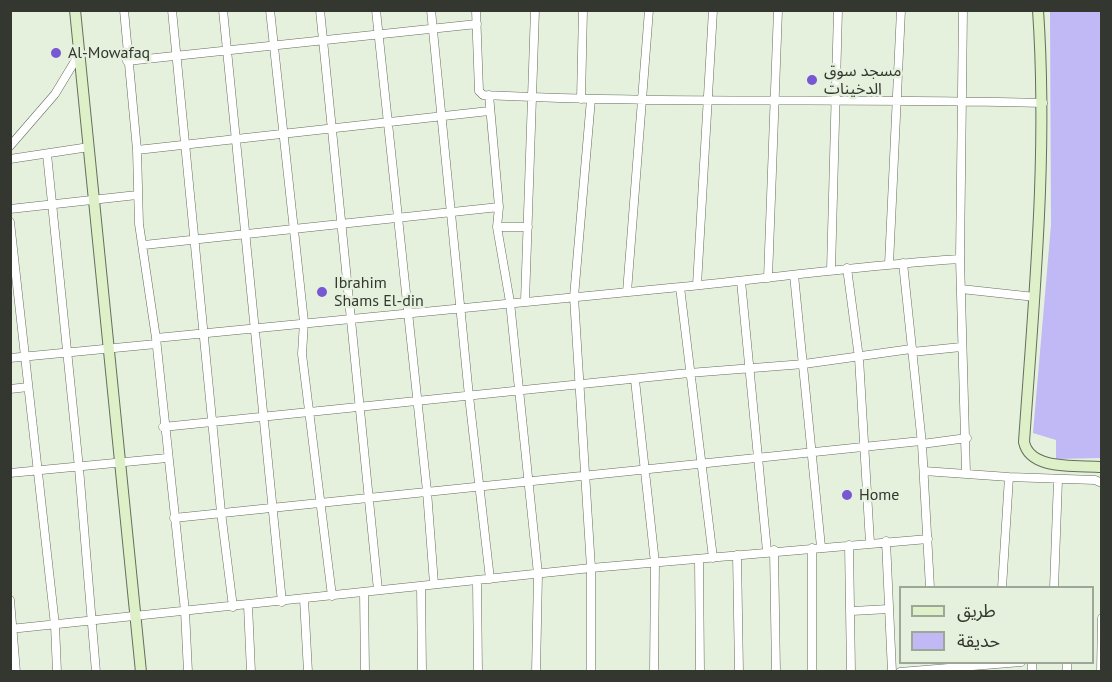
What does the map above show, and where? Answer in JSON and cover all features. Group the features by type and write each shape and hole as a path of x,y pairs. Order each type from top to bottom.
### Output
{"street":[{"path":"75,10 141,672"},
{"path":"124,10 136,150 139,227 144,244 156,341 163,427 185,611 188,672"},
{"path":"171,10 221,512 233,607"},
{"path":"223,10 225,51 282,602"},
{"path":"270,10 304,322 302,350 332,596"},
{"path":"320,10 362,407 378,591"},
{"path":"376,10 427,491 434,584"},
{"path":"431,10 453,213 459,307 490,579"},
{"path":"476,10 479,91 483,95 706,101 896,99 1043,103"},
{"path":"525,301 535,10"},
{"path":"581,99 583,10"},
{"path":"627,292 649,10"},
{"path":"697,285 713,10"},
{"path":"768,278 778,10"},
{"path":"831,270 838,10"},
{"path":"889,264 901,10"},
{"path":"963,10 960,101 960,259 961,347 967,438 966,473"},
{"path":"1038,10 1043,103 1035,297 1025,447 1030,456 1039,462 1101,467"},
{"path":"128,61 477,24"},
{"path":"10,147 55,94 78,56"},
{"path":"489,95 499,207 497,227 510,302 538,574 536,672"},
{"path":"591,99 574,297 591,568 591,672"},
{"path":"136,150 443,118 489,111"},
{"path":"10,159 89,147"},
{"path":"47,154 65,354 79,468 96,672"},
{"path":"10,209 137,195"},
{"path":"144,244 499,207"},
{"path":"10,222 55,625 57,672"},
{"path":"497,227 528,227"},
{"path":"10,358 110,349 254,327 741,281 847,268 960,259"},
{"path":"903,263 924,471 930,586"},
{"path":"847,268 860,358 870,543"},
{"path":"794,275 821,547"},
{"path":"741,281 748,369 771,551 776,672"},
{"path":"680,287 713,558"},
{"path":"961,289 1035,297"},
{"path":"163,427 961,347"},
{"path":"635,380 655,563 654,672"},
{"path":"10,389 28,387"},
{"path":"174,518 866,445 967,438"},
{"path":"10,473 167,458"},
{"path":"924,471 1058,480 1095,480 1101,483"},
{"path":"1002,586 1009,477"},
{"path":"1054,586 1058,480"},
{"path":"12,629 591,568 928,539"},
{"path":"886,542 892,672"},
{"path":"849,545 852,611 851,672"},
{"path":"812,548 812,672"},
{"path":"737,555 739,672"},
{"path":"699,560 700,672"},
{"path":"477,581 478,672"},
{"path":"421,586 423,672"},
{"path":"364,592 365,672"},
{"path":"304,599 308,672"},
{"path":"10,600 15,672"},
{"path":"248,605 251,672"},
{"path":"852,611 890,609"},
{"path":"1101,618 1101,672"},
{"path":"900,672 932,667 981,669"}],"green space":[{"path":"1050,11 1101,11 1101,458 1056,459 1056,440 1033,433 1051,225"}],"place":[{"name":"Al-Mowafaq","path":"56,53"},
{"name":"مسجد سوق الدخينات","path":"812,80"},
{"name":"Ibrahim Shams El-din","path":"322,292"},
{"name":"Home","path":"847,495"}]}
